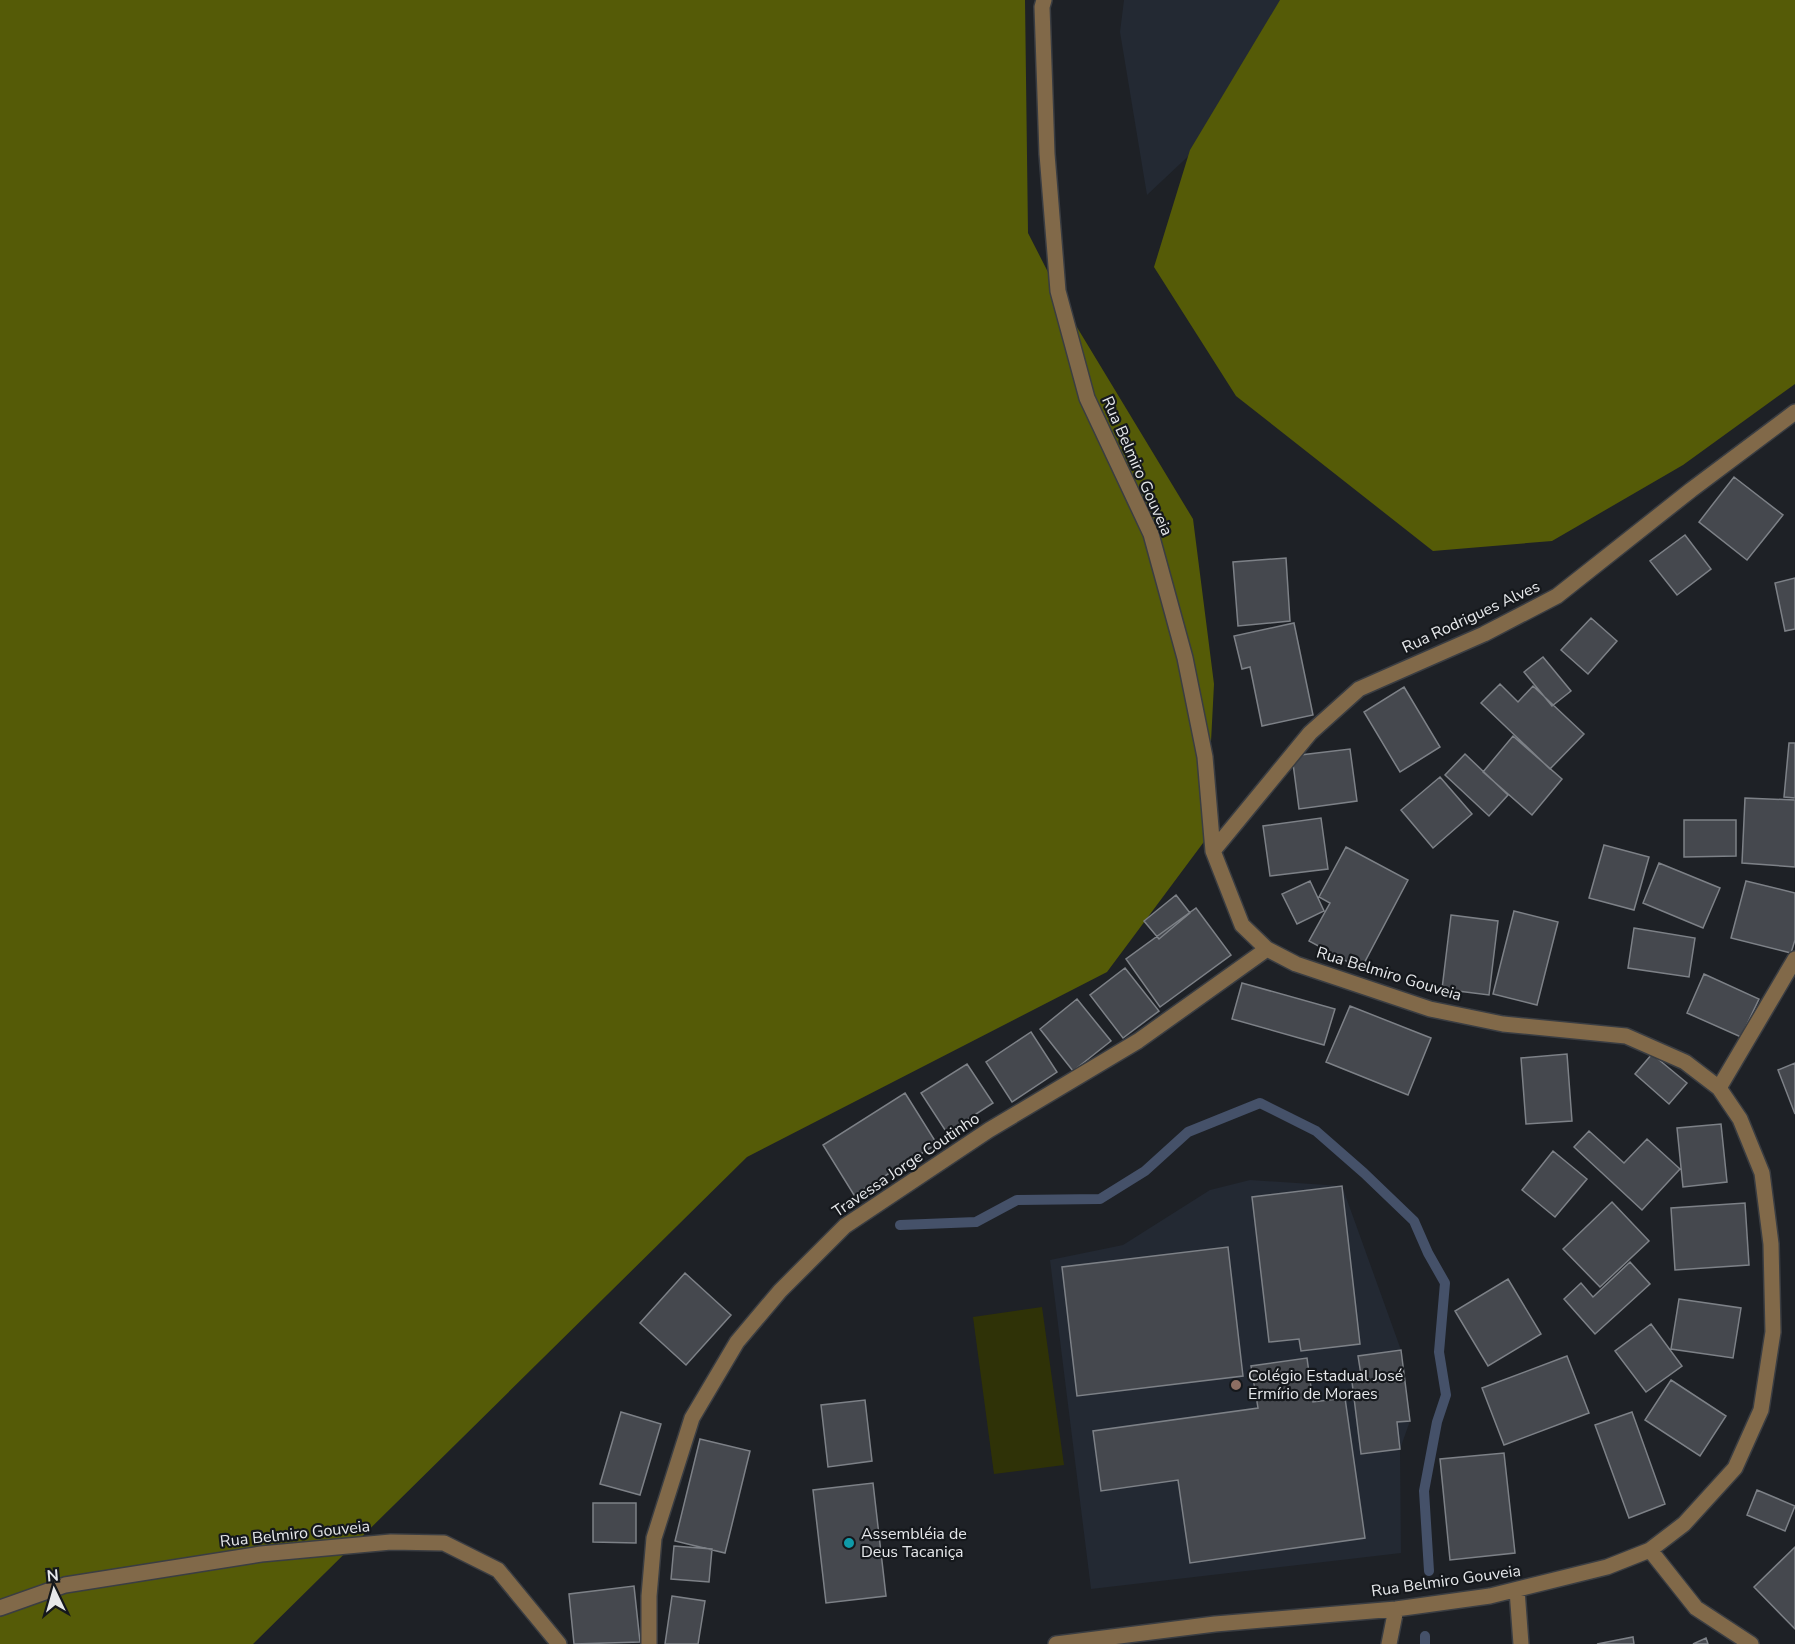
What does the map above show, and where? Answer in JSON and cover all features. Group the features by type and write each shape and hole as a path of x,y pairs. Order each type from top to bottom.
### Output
{"street":[{"name":"Rua Belmiro Gouveia","path":"1044,0 1042,7 1047,153 1058,291 1087,398 1150,534 1182,646 1205,757 1213,851 1242,926 1267,949 1296,964 1430,1009 1503,1024 1626,1035 1685,1062 1719,1088 1740,1119 1762,1173 1771,1244 1773,1332 1761,1410 1735,1468 1684,1524 1650,1550 1607,1567 1517,1590 1396,1609 1215,1624 1056,1644"},
{"name":"Rua Rodrigues Alves","path":"1213,851 1310,733 1359,689 1484,634 1557,596 1691,490 1795,412"},
{"name":"Travessa Jorge Coutinho","path":"649,1644 649,1596 654,1538 692,1418 737,1342 780,1291 845,1226 989,1130 1137,1041 1267,949"},
{"path":"1719,1088 1795,959"},
{"name":"Rua Belmiro Gouveia","path":"0,1608 65,1585 261,1554 391,1542 444,1543 498,1570 559,1644"},
{"path":"1650,1550 1696,1608 1751,1644"},
{"path":"1517,1590 1521,1644"},
{"path":"1389,1644 1396,1609"}],"shaded area":[{"path":"1124,0 1354,0 1147,195 1120,32"},
{"name":"Colégio Estadual José Ermírio de Moraes","path":"1250,1180 1342,1186 1401,1350 1410,1421 1400,1449 1401,1553 1091,1589 1050,1260 1123,1245 1210,1190"}],"green space":[{"path":"0,0 1025,0 1028,233 1072,319 1193,519 1214,684 1206,839 1107,972 747,1157 253,1644 0,1644"},
{"path":"1280,0 1795,0 1795,384 1683,465 1552,541 1433,551 1236,396 1154,267 1190,150"},
{"path":"1042,1307 1064,1465 994,1474 973,1317"}],"building":[{"path":"1734,477 1783,515 1747,560 1699,522"},
{"path":"1685,535 1711,569 1677,595 1650,561"},
{"path":"1286,558 1290,621 1238,626 1233,562"},
{"path":"1795,578 1795,629 1785,631 1775,583"},
{"path":"1591,618 1617,641 1588,674 1561,650"},
{"path":"1294,623 1313,715 1262,726 1250,667 1242,669 1234,636"},
{"path":"1543,657 1571,691 1552,706 1524,672"},
{"path":"1500,684 1518,702 1533,686 1584,734 1550,769 1481,703"},
{"path":"1404,687 1440,747 1400,772 1364,712"},
{"path":"1513,736 1562,779 1532,815 1483,772"},
{"path":"1789,743 1795,743 1795,798 1784,797"},
{"path":"1350,749 1357,801 1299,809 1292,756"},
{"path":"1465,754 1508,795 1489,816 1445,775"},
{"path":"1440,777 1472,814 1433,848 1401,810"},
{"path":"1745,798 1795,800 1795,867 1742,863"},
{"path":"1321,818 1328,869 1270,876 1263,826"},
{"path":"1684,820 1736,820 1736,856 1684,857"},
{"path":"1604,845 1649,857 1634,910 1589,898"},
{"path":"1346,847 1408,880 1361,969 1309,941 1330,903 1319,897"},
{"path":"1659,863 1720,888 1703,928 1643,903"},
{"path":"1310,881 1324,911 1297,924 1282,894"},
{"path":"1746,881 1795,893 1795,940 1791,953 1731,938"},
{"path":"1176,895 1190,913 1159,939 1144,921"},
{"path":"1196,908 1231,955 1160,1007 1126,959"},
{"path":"1514,911 1558,922 1537,1005 1493,994"},
{"path":"1451,915 1498,921 1489,995 1442,989"},
{"path":"1634,928 1695,938 1689,977 1628,968"},
{"path":"1125,968 1159,1011 1123,1038 1090,995"},
{"path":"1704,974 1759,999 1741,1037 1687,1013"},
{"path":"1242,983 1335,1009 1324,1045 1232,1019"},
{"path":"1077,999 1111,1041 1073,1071 1040,1029"},
{"path":"1350,1006 1431,1038 1408,1095 1326,1062"},
{"path":"1031,1032 1057,1072 1012,1102 986,1062"},
{"path":"1567,1054 1572,1121 1526,1124 1521,1058"},
{"path":"1652,1054 1687,1083 1669,1104 1635,1074"},
{"path":"1795,1063 1795,1114 1778,1070"},
{"path":"967,1064 993,1103 947,1133 921,1093"},
{"path":"905,1093 937,1144 854,1195 823,1145"},
{"path":"1721,1124 1727,1182 1683,1187 1677,1128"},
{"path":"1589,1131 1624,1163 1647,1139 1680,1169 1642,1210 1574,1147"},
{"path":"1553,1151 1587,1179 1555,1217 1522,1190"},
{"path":"1342,1186 1360,1344 1301,1351 1299,1339 1269,1342 1252,1197"},
{"path":"1612,1202 1649,1241 1600,1287 1563,1249"},
{"path":"1745,1203 1749,1265 1675,1270 1671,1208"},
{"path":"1228,1247 1243,1376 1077,1396 1062,1267"},
{"path":"1630,1262 1650,1284 1595,1334 1564,1299 1581,1283 1593,1297"},
{"path":"685,1273 731,1315 686,1365 640,1323"},
{"path":"1508,1279 1541,1334 1488,1366 1455,1311"},
{"path":"1679,1299 1741,1308 1733,1358 1671,1349"},
{"path":"1651,1324 1682,1366 1646,1392 1615,1351"},
{"path":"1401,1350 1410,1421 1397,1422 1400,1449 1361,1454 1352,1382 1362,1381 1358,1356"},
{"path":"1567,1356 1589,1413 1504,1445 1482,1388"},
{"path":"1307,1358 1313,1402 1345,1398 1365,1538 1190,1563 1178,1480 1101,1491 1093,1431 1258,1408 1251,1366"},
{"path":"1671,1380 1726,1416 1700,1456 1645,1420"},
{"path":"865,1400 872,1461 828,1467 821,1405"},
{"path":"621,1412 661,1424 640,1495 600,1484"},
{"path":"1632,1412 1665,1504 1629,1518 1595,1425"},
{"path":"700,1439 750,1451 725,1553 675,1541"},
{"path":"1504,1453 1515,1553 1450,1560 1440,1459"},
{"name":"Assembléia de Deus Tacaniça","path":"873,1483 886,1596 826,1603 813,1490"},
{"path":"1757,1490 1795,1506 1785,1531 1747,1515"},
{"path":"593,1503 636,1503 636,1543 593,1542"},
{"path":"674,1546 712,1549 709,1582 671,1579"},
{"path":"1795,1547 1795,1629 1754,1587"},
{"path":"634,1586 640,1642 574,1644 569,1594"},
{"path":"672,1596 705,1601 698,1644 665,1644"},
{"path":"1633,1637 1634,1644 1597,1644"},
{"path":"1706,1638 1708,1644 1693,1644"}],"waterway":[{"path":"900,1225 976,1222 1017,1200 1100,1199 1145,1171 1188,1132 1260,1103 1316,1131 1414,1221 1445,1283 1439,1352 1446,1395 1437,1422 1424,1491 1429,1571"},
{"path":"1425,1636 1425,1644"}],"place":[{"name":"Colégio Estadual José Ermírio de Moraes","path":"1236,1385"},
{"name":"Assembléia de Deus Tacaniça","path":"849,1543"}]}
